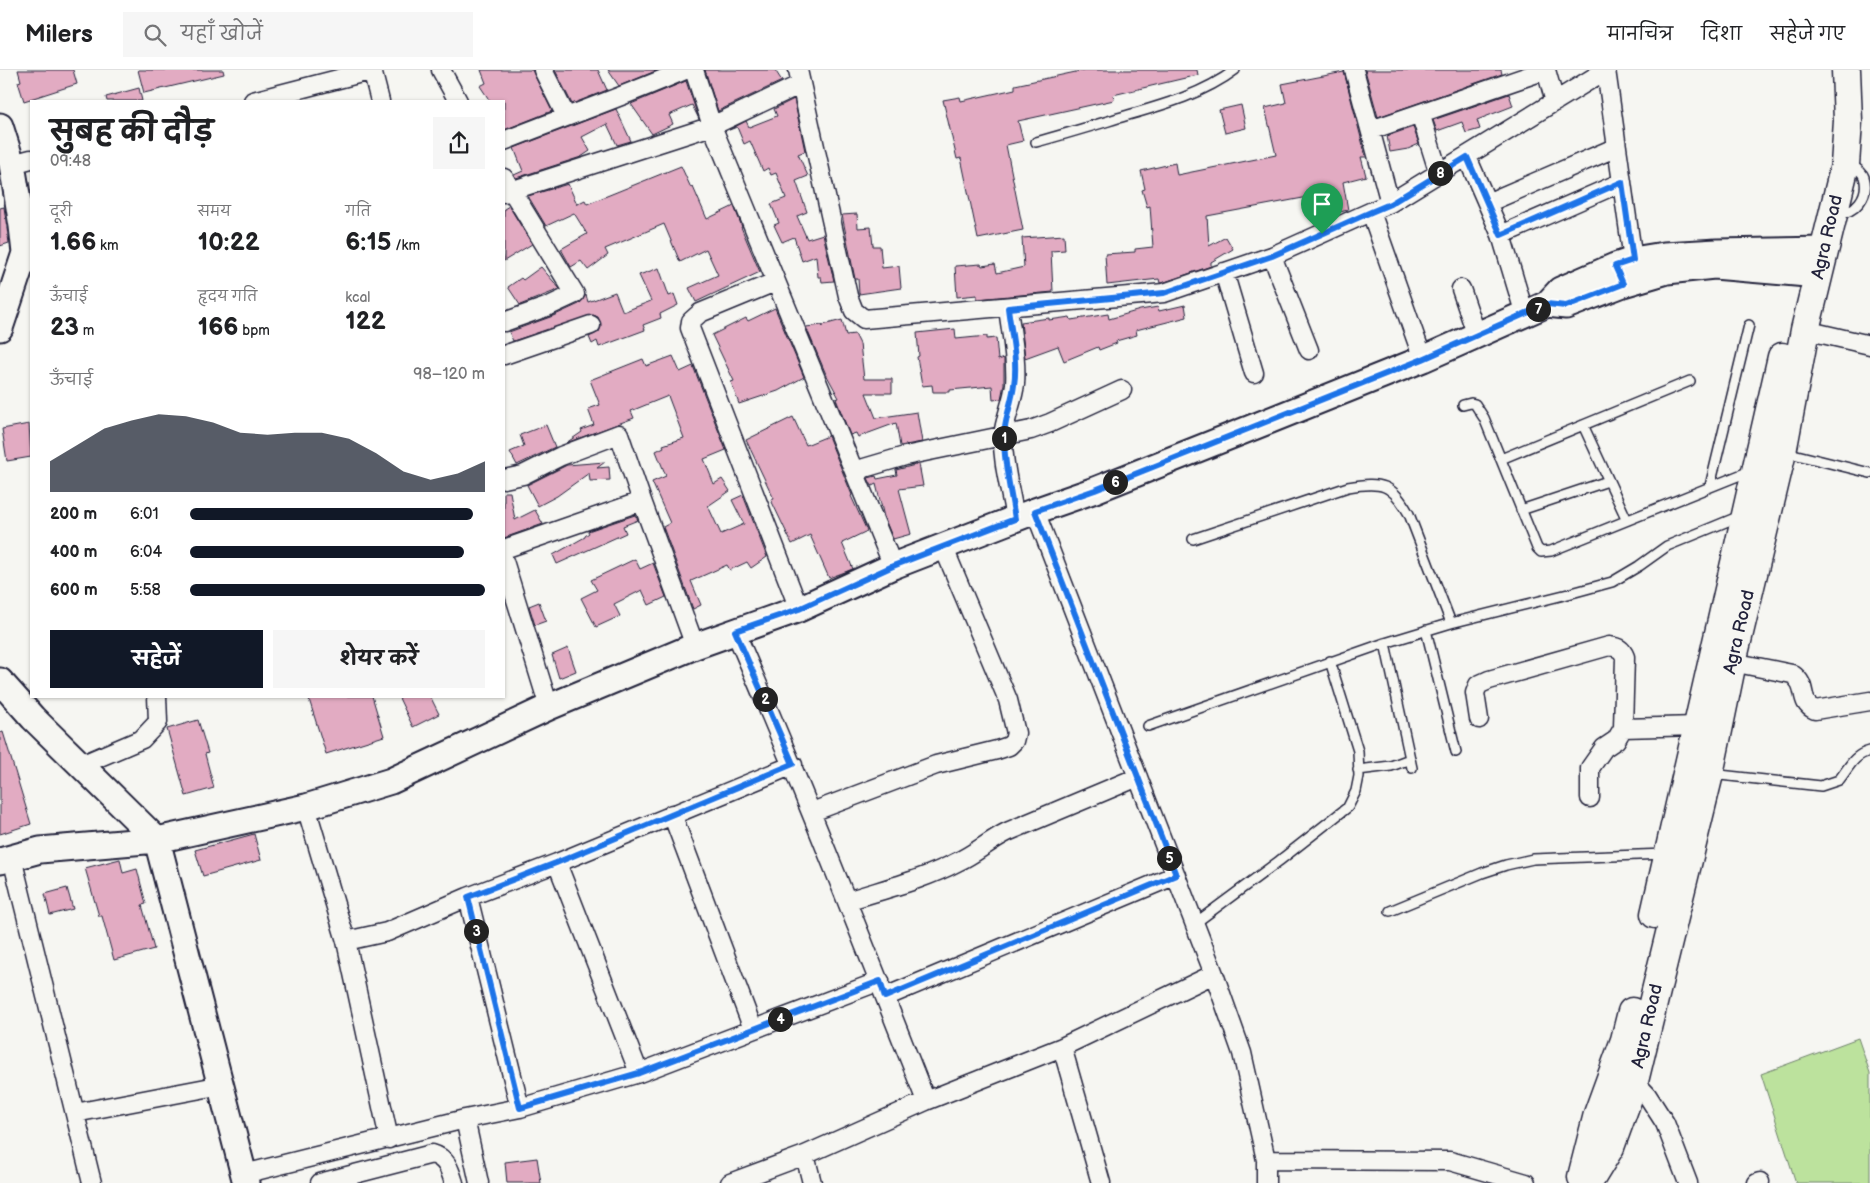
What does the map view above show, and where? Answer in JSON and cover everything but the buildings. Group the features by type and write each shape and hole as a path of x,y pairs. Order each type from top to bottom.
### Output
{"highway":[{"name":"Agra Road","path":"1588,1183 1610,1147 1634,1081 1709,774 1732,662 1782,452 1805,330 1831,120 1832,80 1830,70"},
{"name":"Agra Road","path":"1580,1183 1598,1114 1625,1040 1756,468 1813,262 1833,214 1845,161 1848,121 1846,70"}],"street":[{"path":"257,100 373,70 380,100"},
{"path":"441,70 457,100"},
{"path":"543,70 566,116"},
{"path":"505,142 566,116 633,93 685,70"},
{"path":"694,70 712,126 893,566"},
{"path":"1354,70 1390,204"},
{"path":"1371,130 1546,70 1555,102"},
{"path":"505,322 549,306 575,294 506,187 712,126 799,77 848,296 854,311 864,319 1164,293 1272,256 1390,204 1606,70 1622,182 1624,270"},
{"path":"1420,113 1439,174"},
{"path":"0,126 14,164 22,226 28,254 0,328"},
{"path":"1487,203 1617,147"},
{"path":"1467,157 1501,235 1525,315"},
{"path":"1501,235 1622,182"},
{"path":"1371,212 1423,359"},
{"path":"1272,256 1310,350"},
{"path":"92,1183 75,1112 6,860 40,850 156,840 306,807 391,781 549,707 695,646 799,609 893,566 1095,490 1423,359 1547,304 1566,306 1624,270 1667,271 1706,267 1813,262"},
{"path":"1224,272 1254,372"},
{"path":"775,282 700,314 691,321 690,328 799,609"},
{"path":"1461,289 1477,336"},
{"path":"1008,308 1016,369 1014,387 1007,413 1004,456 1025,515 1138,777 1214,974 1242,1053 1266,1160 1266,1183"},
{"path":"505,355 591,325"},
{"path":"1805,330 1870,345"},
{"path":"854,472 905,456 1004,436 1050,423 1122,390"},
{"path":"505,479 523,474 561,456 619,434 695,646"},
{"path":"505,549 642,501"},
{"path":"812,812 936,766 1009,746 1014,741 1016,733 1008,700 943,546"},
{"path":"505,565 549,707"},
{"path":"735,631 793,764 926,1101"},
{"path":"1479,719 1476,693 1478,685 1489,680 1609,646 1617,646 1625,657 1622,728 1616,740 1604,748 1590,768 1590,798"},
{"path":"1732,662 1792,674 1799,678 1803,686 1805,701 1808,707 1815,710 1870,700"},
{"path":"0,682 33,718 156,840 222,1085 245,1179 330,1153 465,1119 520,1108 639,1073 753,1029 882,989 1176,875"},
{"path":"81,765 142,738 158,722 157,698"},
{"path":"1622,728 1697,726"},
{"path":"346,941 387,932 793,764"},
{"path":"847,901 937,872 977,851 990,840 1006,832 1138,777"},
{"path":"306,807 346,941 389,1139"},
{"path":"672,814 753,1029"},
{"path":"556,863 639,1073"},
{"path":"468,897 520,1108"},
{"path":"730,1183 805,1155 926,1101 1062,1047 1214,974"},
{"path":"1062,1047 1101,1183"},
{"path":"1634,1081 1647,1095 1665,1123 1688,1183"},
{"path":"75,1112 222,1085"},
{"path":"465,1119 479,1183"},
{"path":"330,1153 328,1182 432,1154 440,1157 446,1163 454,1183"},
{"path":"805,1155 812,1183"},
{"path":"1266,1160 1450,1161 1526,1183"}],"lane":[{"path":"1036,142 1161,106 1192,94 1224,78 1235,70"},
{"path":"1710,486 1749,325"},
{"path":"1501,459 1690,381"},
{"path":"1463,405 1475,404 1480,410 1537,548 1541,552 1551,551 1756,468"},
{"path":"1583,425 1627,520"},
{"path":"1782,452 1870,473"},
{"path":"1521,510 1608,481"},
{"path":"1193,539 1348,487 1368,483 1382,485 1393,491 1400,498 1409,514 1451,623"},
{"path":"1148,726 1330,661 1426,630 1612,582 1639,566 1666,546 1745,514"},
{"path":"1426,630 1456,752"},
{"path":"1358,770 1411,764 1385,643"},
{"path":"1194,924 1348,807 1356,791 1358,751 1330,661"},
{"path":"1709,774 1821,786 1840,780 1853,759 1862,753 1870,751"},
{"path":"1390,911 1482,873 1533,859 1668,854"}],"green space":[{"path":"1858,1038 1870,1073 1870,1183 1796,1183 1761,1074"}],"route":[{"path":"1467,157 1501,235 1622,182 1633,260 1615,266 1623,284 1566,306 1547,304 1423,359 1095,490 1035,511 1176,875 885,997 880,981 639,1073 520,1108 468,897 556,863 793,764 735,631 799,609 893,566 1015,519 1004,456 1007,413 1014,387 1016,369 1008,308 1164,293 1272,256 1322,234 1390,204 1467,157"}]}
